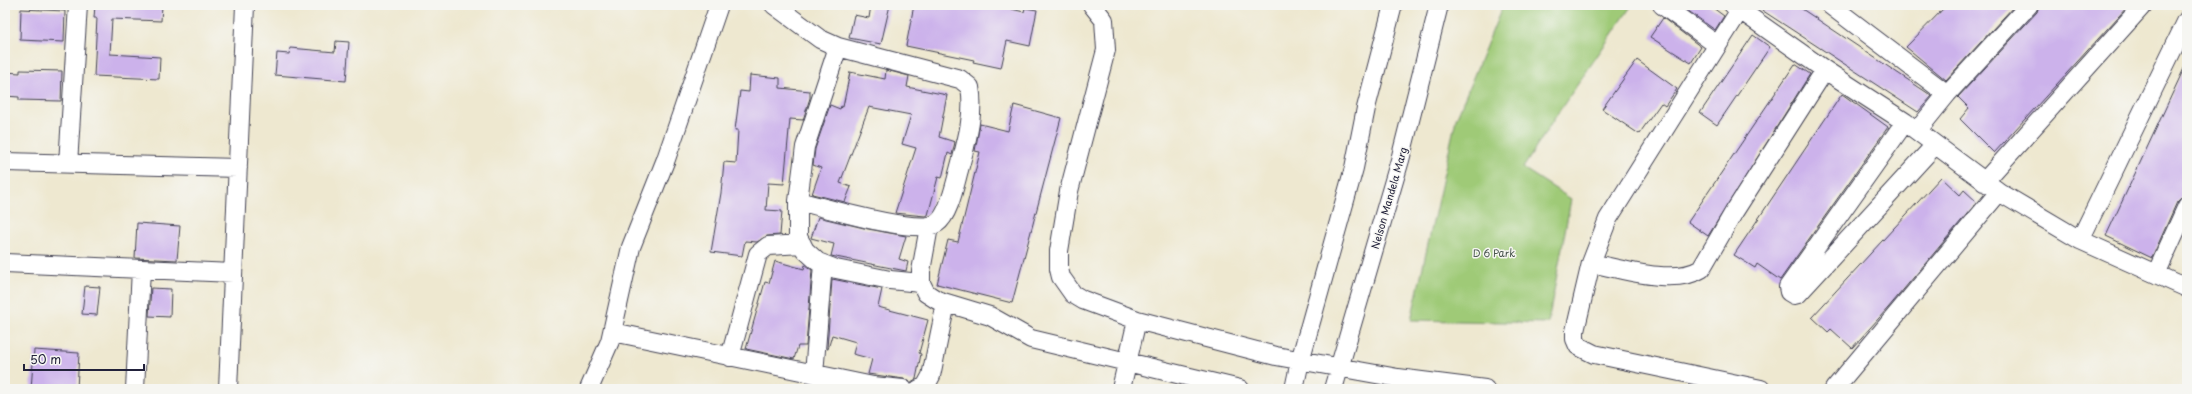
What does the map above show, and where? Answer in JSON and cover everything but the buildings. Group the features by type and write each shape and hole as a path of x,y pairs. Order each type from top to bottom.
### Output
{"street":[{"path":"68,164 78,5"},
{"path":"228,389 245,5"},
{"path":"589,389 604,359 613,332 631,247 666,159 719,5"},
{"path":"774,5 820,39 838,47 960,79 970,87 972,113 957,176 945,213 939,222 929,227 917,227 871,219 798,200"},
{"path":"1092,5 1104,20 1106,50 1069,191 1059,251 1059,269 1066,286 1083,300 1137,320 1300,361 1398,378 1485,389"},
{"path":"1294,389 1300,361 1354,168 1366,108 1393,5"},
{"name":"Nelson Mandela Marg","path":"1333,389 1338,367 1400,160 1439,5"},
{"path":"1662,5 1718,45"},
{"path":"1830,5 1947,94"},
{"path":"1935,145 1798,294 1794,295 1789,292 1788,287 1911,127 1947,94 2030,5"},
{"path":"1984,182 2143,5"},
{"path":"1761,389 1594,354 1578,346 1575,339 1575,331 1590,263 1608,219 1718,45 1739,7 1825,70 1911,127 1999,192 2080,240 2187,288"},
{"path":"2080,240 2187,20"},
{"path":"838,47 805,147 798,200 798,237 805,250 823,264 836,269 858,274 921,283"},
{"path":"1590,263 1663,276 1681,276 1694,273 1701,269 1734,212 1825,70"},
{"path":"5,162 238,168"},
{"path":"1834,389 1999,192"},
{"path":"2156,274 2187,206"},
{"path":"929,227 921,271 921,283 926,293 946,303 990,316 1031,339 1128,364 1240,389"},
{"path":"730,357 758,254 768,246 802,244"},
{"path":"5,263 233,273"},
{"path":"814,374 823,264"},
{"path":"135,389 141,269"},
{"path":"918,389 925,387 931,376 946,303"},
{"path":"1121,389 1137,320"},
{"path":"613,332 873,386 903,389"}],"green space":[{"name":"D 6 Park","path":"1503,5 1632,5 1558,113 1523,168 1571,199 1548,323 1411,320 1456,119"}]}
